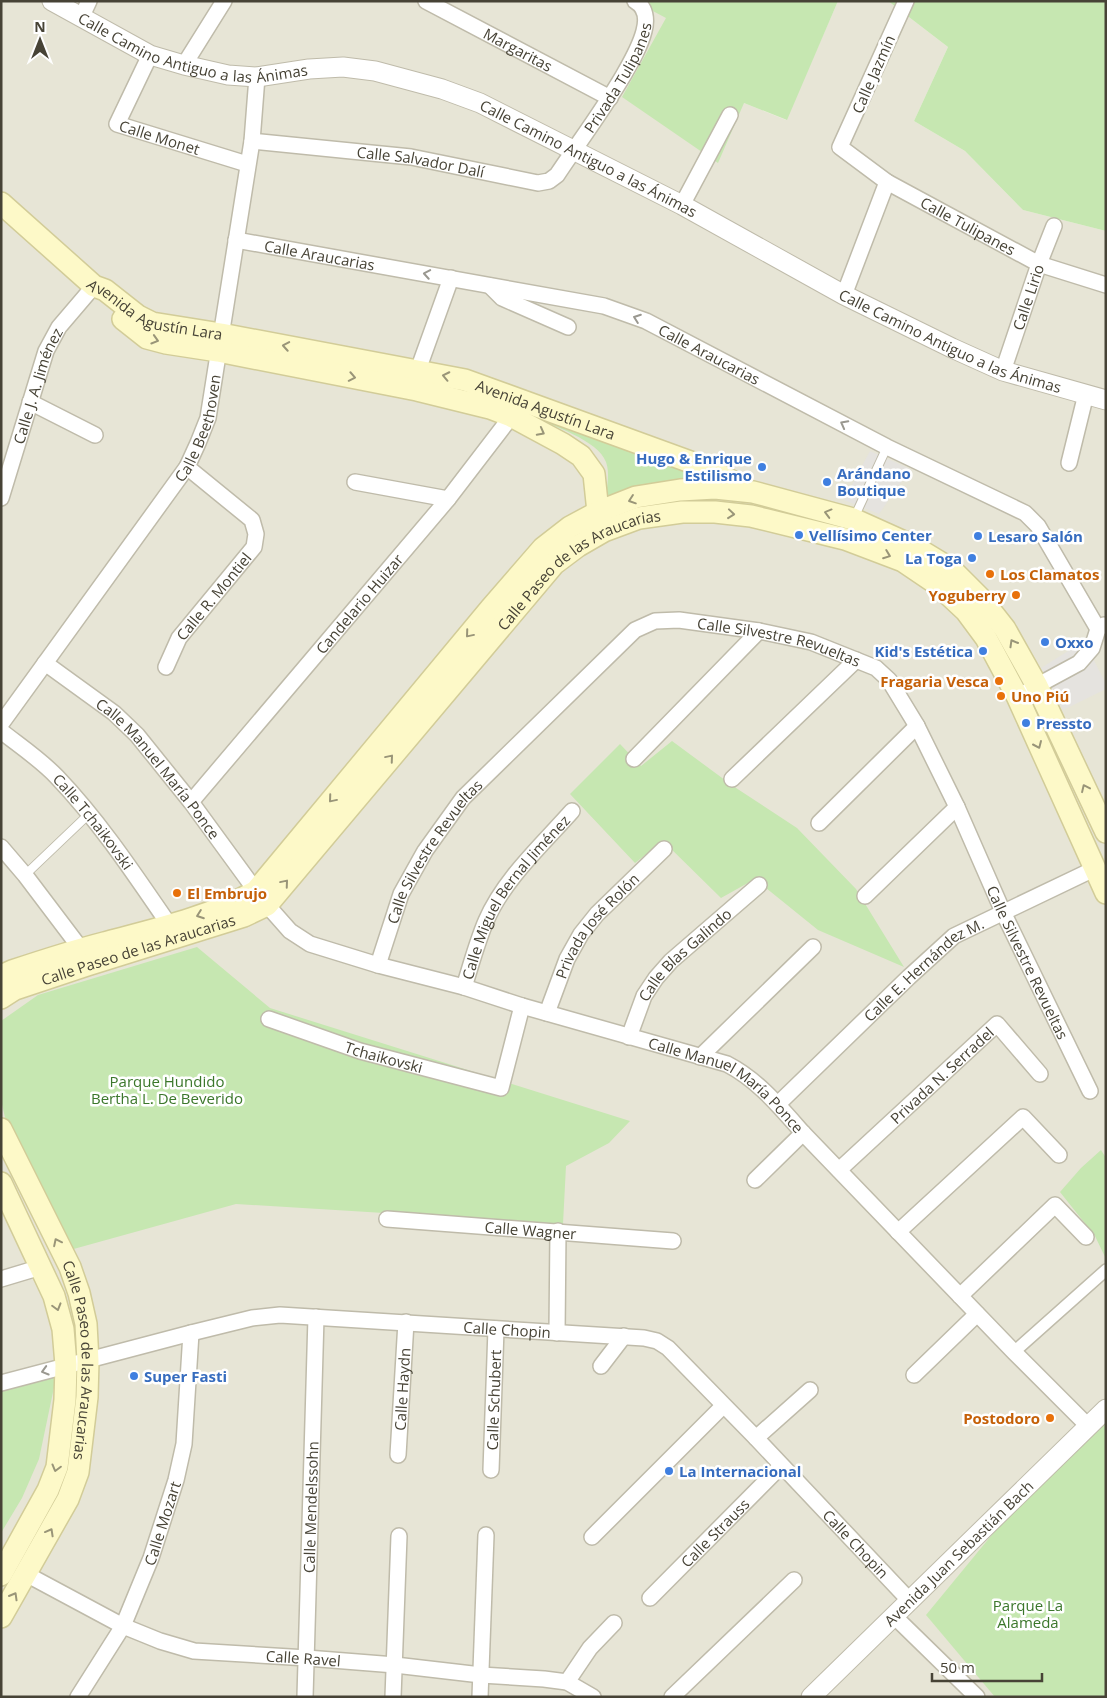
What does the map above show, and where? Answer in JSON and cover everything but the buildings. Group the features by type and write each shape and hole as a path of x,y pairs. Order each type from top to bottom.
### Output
{"main road":[{"name":"Avenida Agustín Lara","path":"4,212 94,286 105,290 138,316 152,323 220,342 490,408 517,408 707,468 753,492"},
{"name":"Avenida Agustín Lara","path":"220,342 418,370 465,380 517,408 580,456 594,474 598,512"},
{"name":"Calle Paseo de las Araucarias","path":"1,998 15,989 244,916 498,615 543,548 570,527 598,512 636,497 680,490 715,488 753,492 853,519 913,546 951,569 982,601 1005,629 1037,686 1106,832"},
{"name":"Calle Paseo de las Araucarias","path":"498,615 554,564 578,546 604,531 639,518 682,512 715,512 751,516 845,539 903,561 930,579 966,611 986,638 1017,696 1106,893"},
{"name":"Calle Paseo de las Araucarias","path":"1,976 81,949 170,926 239,900 261,898"},
{"name":"Calle Paseo de las Araucarias","path":"1,1129 70,1267 79,1293 86,1324 88,1360 87,1397 78,1472 68,1499 1,1617"},
{"name":"Calle Paseo de las Araucarias","path":"1,1183 54,1296 63,1329 66,1365 65,1400 57,1467 48,1490 4,1562"}],"street":[{"name":"Calle Camino Antiguo a las Ánimas","path":"52,1 85,10 150,55 184,65 228,75 257,77 309,68 343,67 375,71 442,89 480,103 682,205 844,295 952,348 1003,371 1106,400"},
{"path":"184,65 224,1"},
{"name":"Margaritas","path":"426,1 610,98"},
{"name":"Privada Tulipanes","path":"573,151 610,98 631,61 644,31 645,14 641,4 635,1"},
{"name":"Calle Jazmín","path":"840,146 906,1"},
{"name":"Calle Monet","path":"150,55 117,124 247,164"},
{"name":"Calle Beethoven","path":"1,724 187,467 208,418 252,141 257,77"},
{"path":"682,205 730,115"},
{"name":"Calle Salvador Dalí","path":"252,141 411,157 538,183 549,181 557,175 573,151"},
{"name":"Calle Tulipanes","path":"840,146 887,182 1039,264 1106,285"},
{"path":"844,295 887,182"},
{"name":"Calle Lirio","path":"1003,371 1039,264 1054,226"},
{"name":"Calle Araucarias","path":"236,240 604,306 646,321 887,447 1025,513 1038,526 1102,627"},
{"path":"418,370 451,278"},
{"path":"490,285 502,298 568,326"},
{"name":"Calle J. A. Jiménez","path":"1,498 46,351 59,327 94,286"},
{"path":"1069,463 1086,394"},
{"path":"30,402 95,435"},
{"name":"Candelario Huizar","path":"191,802 448,499 517,408"},
{"name":"Calle R. Montiel","path":"166,667 179,638 254,548 256,534 252,520 187,467"},
{"path":"355,482 448,499"},
{"name":"Calle Silvestre Revueltas","path":"378,965 401,894 425,851 463,798 634,630 655,621 679,620 760,631 811,642 876,668 890,680 917,726 957,807 1003,912 1090,1091"},
{"path":"1017,696 1079,663 1092,648 1102,627"},
{"path":"634,758 760,631"},
{"path":"732,779 856,660"},
{"name":"Calle Manuel María Ponce","path":"45,663 114,713 131,729 191,802 261,898 290,931 310,944 727,1064 740,1071 778,1104 803,1133 898,1232 1088,1426"},
{"path":"819,823 917,726"},
{"name":"Calle Tchaikovski","path":"1,731 56,776 89,814 126,862 170,926"},
{"path":"865,896 957,807"},
{"name":"Calle Miguel Bernal Jiménez","path":"464,987 486,921 499,898 515,875 572,811"},
{"path":"1,847 25,874 81,949"},
{"name":"Privada José Rolón","path":"547,1013 567,959 580,934 597,914 664,849"},
{"name":"Calle E. Hernández M.","path":"778,1104 954,936 1094,869"},
{"name":"Calle Blas Galindo","path":"630,1037 644,996 656,978 671,961 759,885"},
{"path":"700,1057 813,947"},
{"name":"Tchaikovski","path":"269,1019 360,1051 501,1088 522,1006"},
{"name":"Privada N. Serradel","path":"839,1170 997,1024 1040,1074"},
{"path":"898,1232 1023,1117 1059,1155"},
{"path":"755,1180 803,1133"},
{"path":"960,1296 1055,1205 1086,1237"},
{"name":"Calle Wagner","path":"387,1219 673,1241"},
{"path":"557,1333 558,1231"},
{"path":"1,1280 41,1267"},
{"path":"1014,1352 1106,1270"},
{"path":"914,1375 977,1314"},
{"name":"Calle Chopin","path":"1,1383 252,1318 280,1315 624,1336 657,1341 668,1348 756,1438 910,1601"},
{"name":"Calle Mendelssohn","path":"305,1697 316,1317"},
{"name":"Calle Haydn","path":"398,1455 406,1322"},
{"name":"Calle Schubert","path":"491,1470 496,1329"},
{"name":"Calle Mozart","path":"78,1697 123,1626 151,1558 176,1480 184,1444 192,1333"},
{"path":"602,1366 624,1336"},
{"path":"756,1438 810,1390"},
{"path":"592,1537 723,1406"},
{"name":"Avenida Juan Sebastián Bach","path":"811,1697 1106,1409"},
{"name":"Calle Strauss","path":"650,1598 781,1466"},
{"path":"480,1697 486,1535"},
{"path":"393,1697 399,1536"},
{"name":"Calle Ravel","path":"26,1574 123,1626 160,1641 194,1650 395,1665 566,1682 593,1697"},
{"path":"672,1697 794,1580"},
{"path":"894,1616 977,1697"},
{"path":"566,1682 590,1648 614,1623"}],"lane":[{"path":"853,519 887,447"},
{"path":"25,874 89,814"}],"shaded area":[{"path":"1,1 634,1 666,17 744,103 786,120 838,1 888,1 948,47 914,121 965,151 1023,210 1106,231 1106,1697 1,1697"},
{"path":"870,451 910,469 879,514 844,500"},
{"path":"1084,641 1106,684 1106,689 1063,710 1041,668"}],"green space":[{"path":"634,1 838,1 787,120 744,103 718,163 622,97 666,18"},
{"path":"888,1 1106,1 1106,231 1023,210 965,151 914,121 948,47"},
{"path":"534,409 718,481 606,497 608,471 606,462 601,454 594,447 573,434 530,416"},
{"path":"672,741 733,786 797,828 856,889 904,967 818,930 755,879 721,898 663,841 635,863 570,794 620,744 641,766"},
{"name":"Parque Hundido Bertha L. De Beverido","path":"197,947 270,1008 630,1121 609,1143 566,1166 563,1224 236,1204 70,1250 9,1135 1,1100 1,1021 38,995"},
{"path":"1101,1150 1106,1158 1106,1259 1095,1236 1060,1192 1081,1168"},
{"path":"57,1373 39,1459 22,1498 1,1533 1,1384"},
{"name":"Parque La Alameda","path":"1106,1412 1106,1697 995,1697 926,1615 1009,1514"}],"place":[{"name":"Hugo & Enrique Estilismo","path":"762,467"},
{"name":"Arándano Boutique","path":"827,482"},
{"name":"Vellísimo Center","path":"799,535"},
{"name":"Lesaro Salón","path":"978,536"},
{"name":"La Toga","path":"972,558"},
{"name":"Los Clamatos","path":"990,574"},
{"name":"Yoguberry","path":"1016,595"},
{"name":"Oxxo","path":"1045,642"},
{"name":"Kid's Estética","path":"983,651"},
{"name":"Fragaria Vesca","path":"999,681"},
{"name":"Uno Piú","path":"1001,696"},
{"name":"Pressto","path":"1026,723"},
{"name":"El Embrujo","path":"177,893"},
{"name":"Super Fasti","path":"134,1376"},
{"name":"Postodoro","path":"1050,1418"},
{"name":"La Internacional","path":"669,1471"}]}
